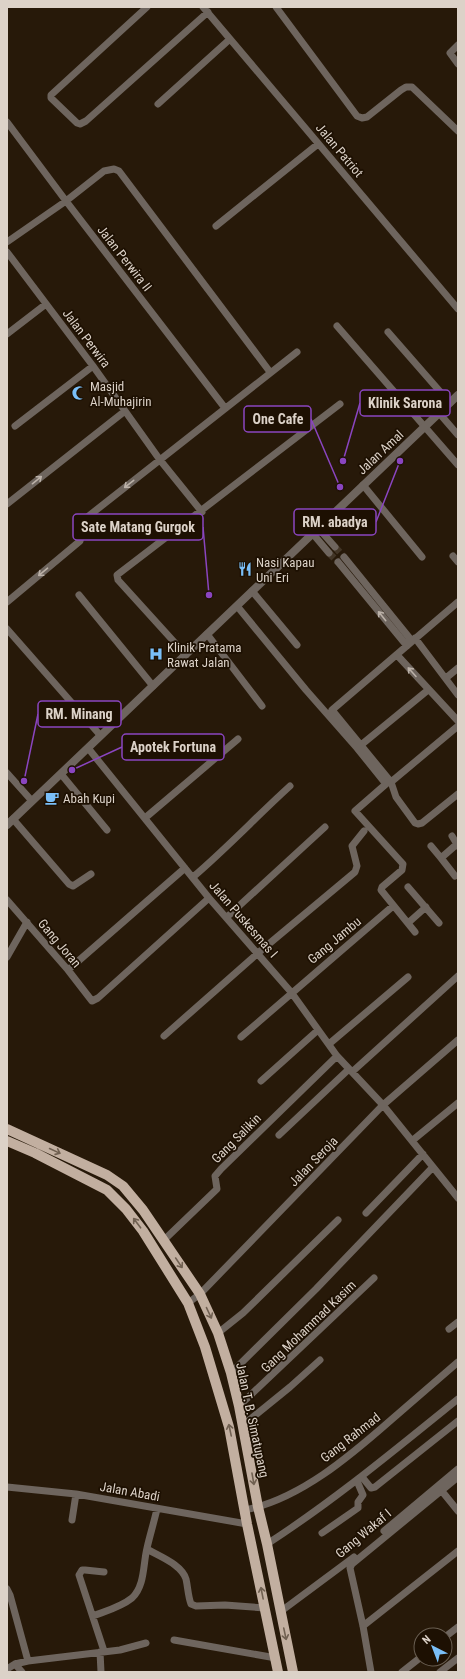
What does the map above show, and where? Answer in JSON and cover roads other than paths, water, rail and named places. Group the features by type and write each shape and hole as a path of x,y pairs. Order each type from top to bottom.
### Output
{"main road":[{"name":"Jalan T. B. Simatupang","path":"7,1129 107,1190 126,1209 143,1231 188,1303 207,1354 229,1427 247,1524 278,1672"},
{"name":"Jalan T. B. Simatupang","path":"7,1142 37,1148 107,1174 123,1186 143,1210 200,1294 218,1333 231,1373 293,1672"}],"street":[{"path":"147,7 52,94 51,98 77,123 80,124 86,121 205,10"},
{"path":"276,7 357,116 367,118 401,90 412,86 458,131"},
{"name":"Jalan Patriot","path":"205,10 458,309"},
{"path":"158,104 230,39"},
{"path":"458,45 450,52 458,64"},
{"name":"Jalan Perwira II","path":"7,122 226,408"},
{"path":"216,226 318,144"},
{"path":"7,242 66,201 104,172 114,169 120,171 270,372"},
{"name":"Jalan Perwira","path":"8,256 93,366 160,460 202,512"},
{"path":"7,334 46,304"},
{"path":"337,326 458,465"},
{"path":"388,332 450,403"},
{"path":"7,602 80,541 81,536 78,527 81,522 297,352"},
{"path":"15,426 93,366"},
{"name":"Jalan Amal","path":"7,825 458,395"},
{"path":"186,654 118,580 117,577 340,404"},
{"path":"7,504 125,412"},
{"path":"439,413 458,435"},
{"path":"363,485 422,557"},
{"path":"316,532 332,550"},
{"path":"341,560 411,642 446,678 458,696"},
{"path":"252,592 297,645"},
{"path":"79,596 153,686"},
{"path":"458,602 332,710 392,782 396,797 415,823 422,823 458,794"},
{"path":"237,606 386,784 355,811 404,866 402,870 381,888 393,906 415,932"},
{"path":"7,629 100,735"},
{"path":"207,634 262,706"},
{"path":"397,655 458,721"},
{"path":"446,678 458,668"},
{"path":"362,746 428,690"},
{"path":"392,782 458,726"},
{"path":"145,818 238,739"},
{"name":"Jalan Puskesmas I","path":"88,748 185,868 194,877 209,898 291,992 337,1056 383,1105 413,1140 458,1198"},
{"path":"7,772 32,801"},
{"path":"61,774 107,830"},
{"path":"194,877 232,843 247,826 290,786"},
{"path":"13,819 69,884 73,886 91,874"},
{"path":"227,917 325,827"},
{"path":"164,1036 258,953 355,872 357,866 352,846 364,831"},
{"path":"441,858 457,845 452,836"},
{"path":"431,846 454,876"},
{"path":"68,970 185,868"},
{"path":"408,887 439,923"},
{"name":"Gang Joran","path":"7,900 68,970 89,999 94,1001 209,898"},
{"name":"Gang Jambu","path":"240,1037 393,906"},
{"path":"408,923 426,908"},
{"path":"7,957 27,922"},
{"path":"278,1135 458,976"},
{"path":"329,1044 408,977"},
{"path":"261,1081 318,1030"},
{"name":"Jalan Seroja","path":"188,1303 200,1294 383,1105 458,1040"},
{"name":"Gang Salikin","path":"164,1240 217,1189 215,1176 221,1169 337,1056"},
{"path":"413,1140 458,1103"},
{"path":"366,1213 423,1154"},
{"path":"231,1373 316,1289 433,1166"},
{"path":"218,1333 243,1312 338,1220"},
{"name":"Gang Mohammad Kasim","path":"239,1406 374,1278"},
{"path":"449,1329 458,1322"},
{"path":"242,1426 290,1387 320,1360"},
{"name":"Gang Rahmad","path":"245,1510 258,1507 304,1486 353,1453 458,1362"},
{"path":"267,1544 360,1479 458,1399"},
{"path":"360,1479 371,1488 375,1487 458,1421"},
{"name":"Gang Wakaf I","path":"280,1612 348,1562 458,1469"},
{"path":"371,1672 363,1626 350,1571 352,1564 458,1477"},
{"path":"322,1534 358,1508 358,1502 363,1496 360,1479"},
{"name":"Jalan Abadi","path":"7,1487 76,1494 247,1524"},
{"path":"441,1490 458,1511"},
{"path":"72,1520 76,1494"},
{"path":"93,1616 123,1604 133,1597 141,1582 147,1549 157,1509"},
{"path":"147,1549 181,1570 185,1578 191,1604 196,1606 225,1605 265,1608"},
{"path":"363,1626 458,1551"},
{"path":"101,1672 102,1652 93,1616 78,1575 82,1570 104,1572"},
{"path":"7,1589 10,1594 28,1661"},
{"path":"174,1640 276,1658"},
{"path":"7,1669 15,1664 28,1661 120,1650 146,1643"},
{"path":"440,1672 458,1658"},
{"path":"402,1672 413,1663"},
{"path":"15,1664 22,1672"}],"tunnel":[{"path":"335,547 344,557"},
{"path":"329,553 338,562"}],"place":[{"name":"Masjid Al-Muhajirin","path":"79,393"},
{"name":"Klinik Sarona","path":"343,461"},
{"name":"RM. abadya","path":"400,461"},
{"name":"One Cafe","path":"340,487"},
{"name":"Nasi Kapau Uni Eri","path":"245,569"},
{"name":"Sate Matang Gurgok","path":"209,595"},
{"name":"Klinik Pratama Rawat Jalan","path":"156,654"},
{"name":"Apotek Fortuna","path":"72,770"},
{"name":"RM. Minang","path":"24,781"},
{"name":"Abah Kupi","path":"52,798"}]}
